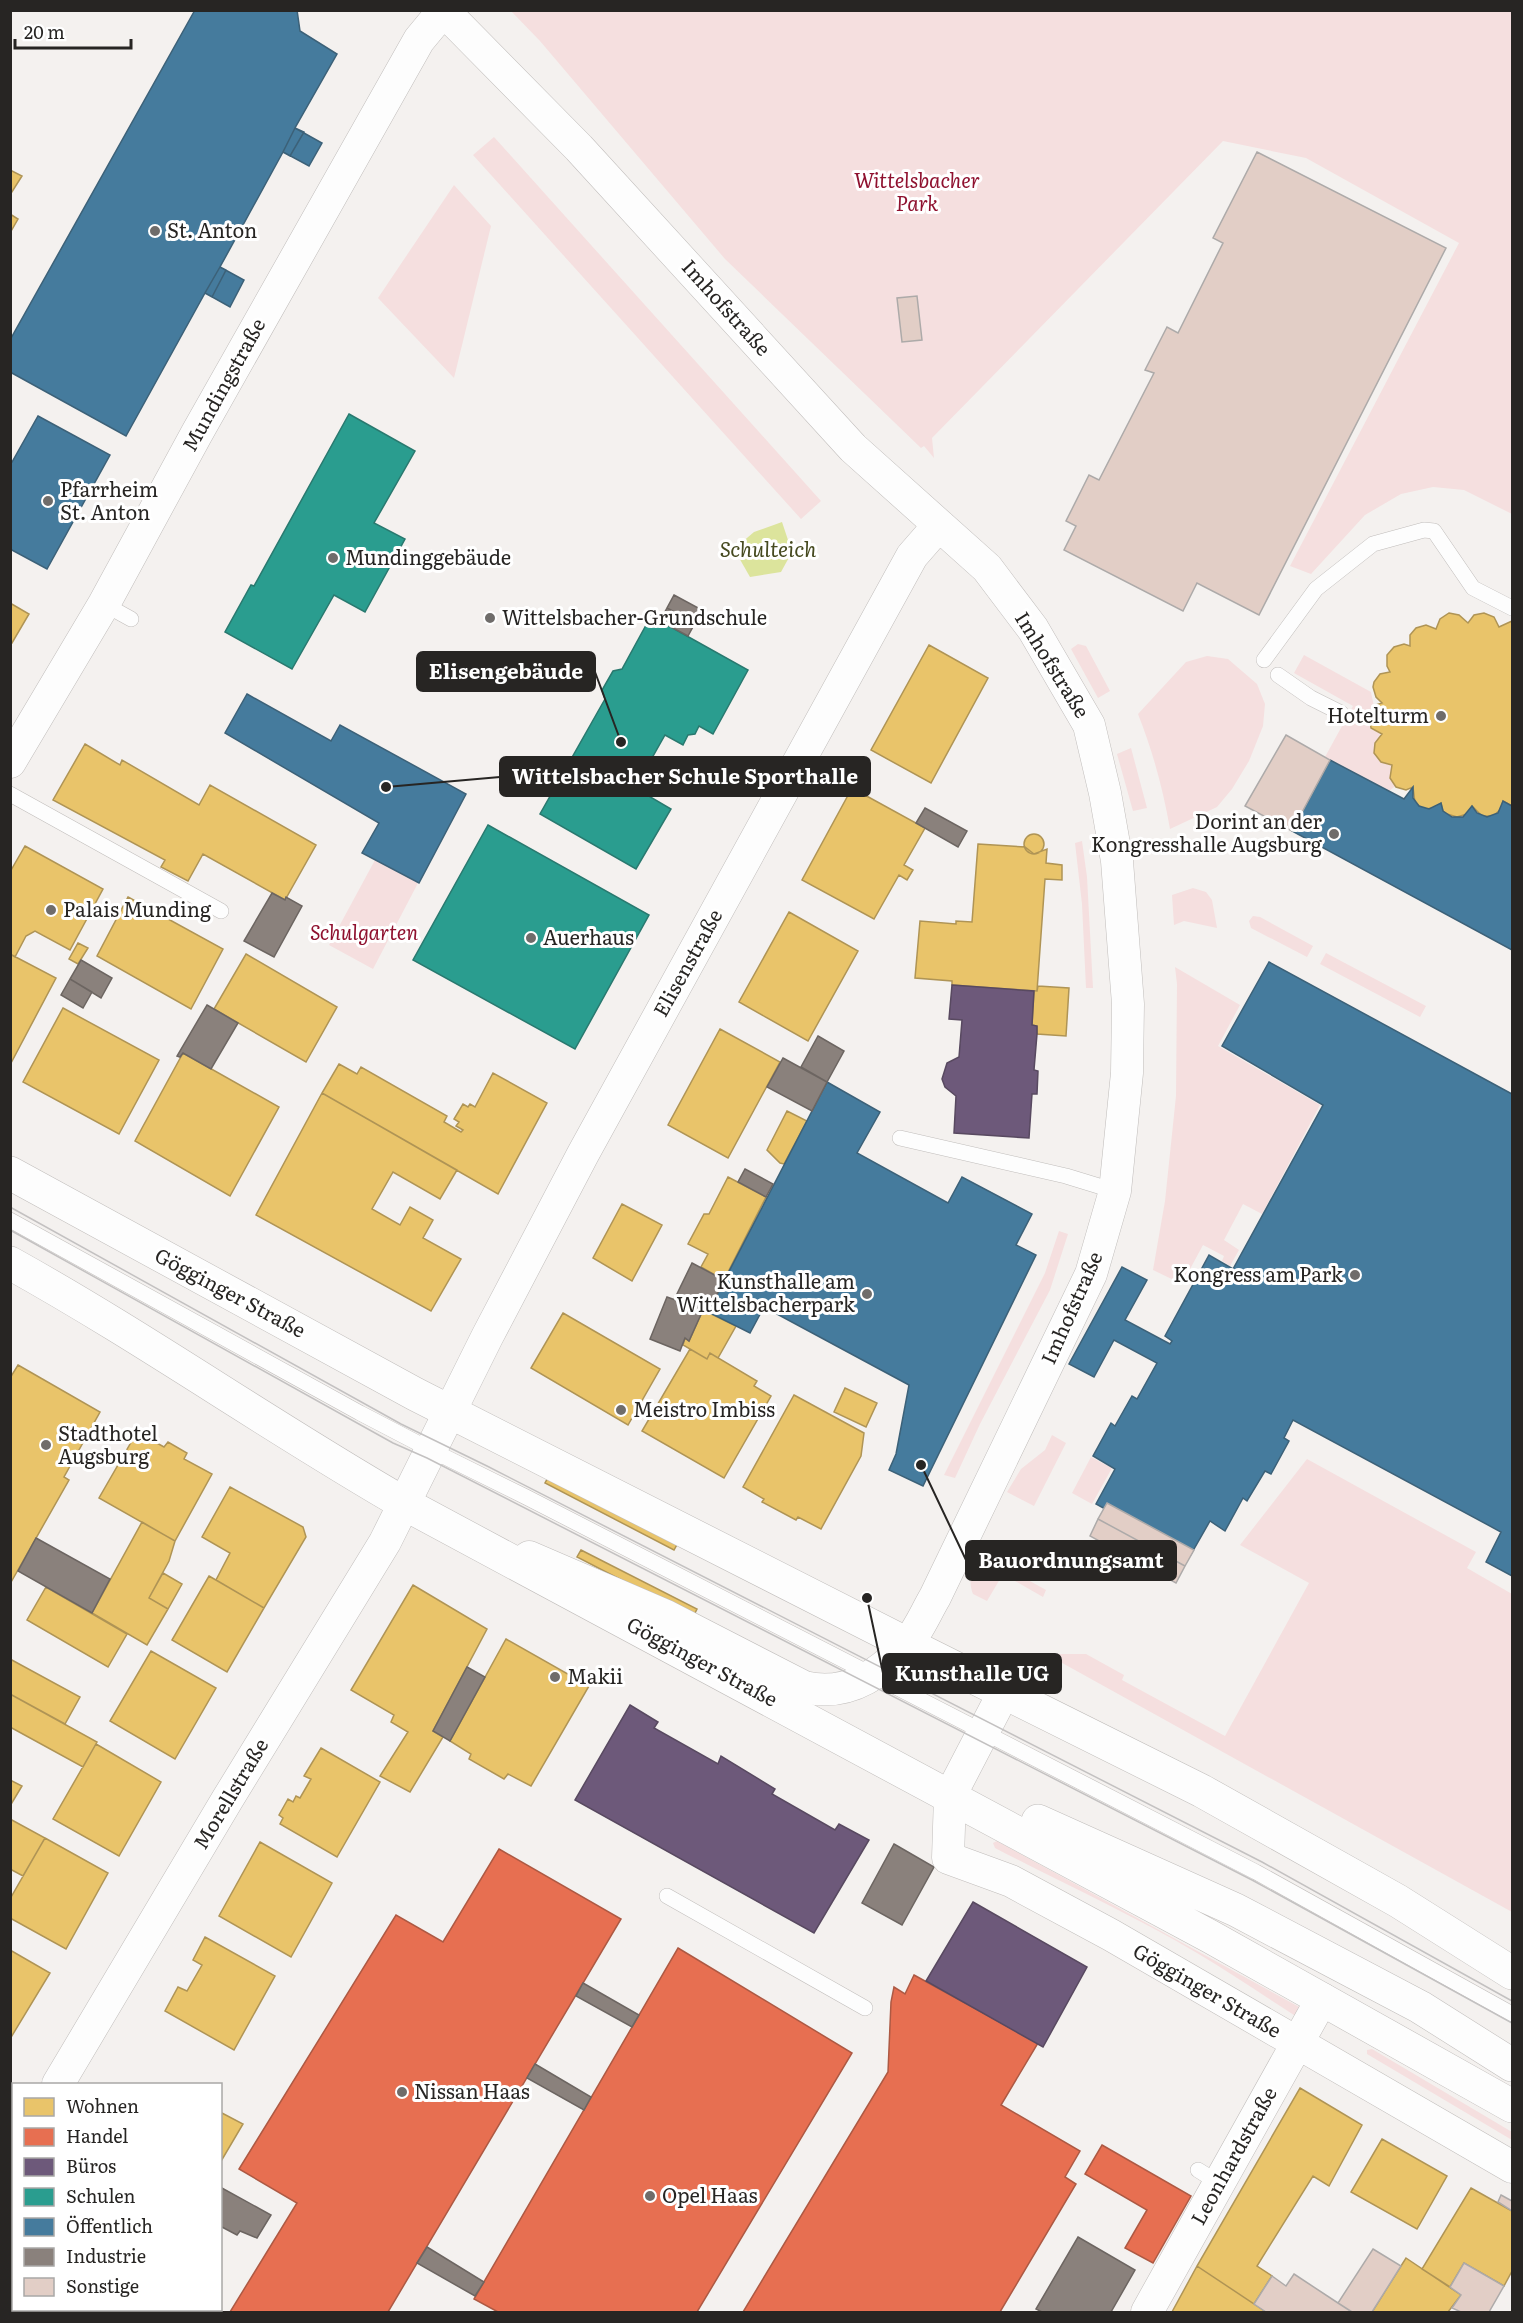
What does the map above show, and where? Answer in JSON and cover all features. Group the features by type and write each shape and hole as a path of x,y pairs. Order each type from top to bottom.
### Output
{"main road":[{"name":"Gögginger Straße","path":"10,1173 406,1389 1202,1791 1398,1901 1512,1973"},
{"name":"Gögginger Straße","path":"10,1263 405,1504 950,1796 1322,1999 1512,2106"},
{"name":"Gögginger Straße","path":"950,1796 1013,1810 1236,1910 1420,2007 1512,2064"}],"street":[{"name":"Imhofstraße","path":"443,11 579,148 853,448 987,568 1033,629 1089,725 1105,793 1117,861 1128,1004 1127,1073 1115,1191 1091,1274 935,1597 907,1644"},
{"name":"Mundingstraße","path":"10,762 104,604 197,433 419,39 443,11"},
{"name":"Elisenstraße","path":"451,1410 579,1161 803,752 912,556 939,525"},
{"path":"405,1504 451,1410"},
{"name":"Morellstraße","path":"59,2083 221,1810 385,1542 405,1504"},
{"name":"Gögginger Straße","path":"452,1529 493,1543 615,1593 666,1616 804,1687 835,1690 851,1686 871,1676 907,1644"},
{"name":"Gögginger Straße","path":"1004,1692 950,1796 948,1858 1011,1881 1150,1958 1512,2168"},
{"name":"Leonhardstraße","path":"1147,2313 1209,2176 1297,2044 1322,1999"}],"lane":[{"path":"1264,660 1316,589 1373,544 1424,530 1434,531 1473,588 1512,608"},
{"path":"104,604 131,619"},
{"path":"1278,675 1311,698 1341,713"},
{"path":"10,794 221,911"},
{"path":"900,1138 1066,1176 1115,1191"},
{"path":"10,1220 431,1450 1256,1872 1512,2014"},
{"path":"667,1896 865,2008"}],"green space":[{"name":"Wittelsbacher Park","path":"511,11 1512,11 1512,514 1464,490 1433,487 1401,494 1365,515 1311,574 1290,566 1459,243 1306,158 1223,141 932,438 934,458 725,259 540,41"},
{"path":"494,137 821,501 801,519 473,155"},
{"path":"454,185 491,226 454,378 378,298"},
{"path":"1078,644 1086,646 1110,691 1098,698 1071,649"},
{"path":"1304,655 1371,692 1383,751 1402,781 1389,791 1325,757 1353,706 1294,673"},
{"path":"1207,656 1228,659 1257,684 1265,704 1263,726 1249,761 1232,789 1217,807 1170,829 1157,771 1138,714 1186,662"},
{"path":"1131,748 1147,808 1133,811 1117,754"},
{"path":"1082,841 1087,877 1093,988 1086,988 1082,904 1075,843"},
{"name":"Schulgarten","path":"375,860 418,883 373,969 329,945"},
{"path":"1193,888 1206,892 1212,900 1217,928 1184,921 1174,925 1172,895"},
{"path":"1253,916 1260,917 1313,946 1307,957 1251,928 1249,921"},
{"path":"1326,953 1426,1006 1420,1017 1320,964"},
{"path":"1175,967 1240,1005 1218,1046 1320,1105 1262,1214 1243,1204 1224,1240 1239,1250 1230,1266 1222,1261 1224,1256 1203,1245 1182,1284 1153,1270 1165,1201 1176,1096 1177,984"},
{"path":"1059,1231 1068,1234 1050,1290 980,1424 955,1478 944,1475 1045,1273"},
{"path":"1052,1435 1066,1443 1034,1506 1007,1492 1021,1469 1045,1450"},
{"path":"1091,1457 1112,1468 1092,1504 1072,1493"},
{"path":"1307,1459 1476,1552 1467,1568 1512,1594 1512,1912 1055,1659 1055,1654 1086,1654 1124,1675 1122,1680 1225,1736 1309,1583 1240,1545"},
{"path":"982,1544 1009,1557 1005,1567 1046,1590 1043,1597 1003,1574 987,1601 973,1594 971,1575"},
{"path":"997,1841 1301,2008 1297,2017 1222,1968 1172,1939 995,1848 993,1843"},
{"path":"1372,2049 1512,2132 1512,2140 1367,2054 1367,2050"}],"water":[{"name":"Schulteich","path":"782,522 792,552 781,572 750,577 734,549 754,532"}],"building: Wohnen":[{"path":"10,170 22,176 10,195"},
{"path":"10,214 18,219 10,233"},
{"path":"10,603 29,614 12,643 10,642"},
{"name":"Hotelturm","path":"1449,613 1459,615 1468,623 1474,615 1484,613 1494,617 1499,627 1512,621 1512,806 1503,801 1501,809 1493,816 1482,816 1472,806 1467,814 1457,817 1443,811 1441,803 1434,808 1424,809 1415,803 1413,787 1406,790 1396,787 1390,778 1392,765 1381,762 1374,753 1375,743 1382,734 1371,728 1369,713 1376,705 1382,703 1376,697 1373,687 1380,674 1390,672 1387,666 1387,655 1394,647 1404,644 1410,646 1410,635 1416,628 1426,625 1436,629 1440,619"},
{"path":"929,645 988,678 931,783 871,750"},
{"path":"85,744 120,765 122,760 199,805 210,785 316,845 285,900 203,854 188,881 161,867 165,860 53,800"},
{"path":"852,788 925,828 904,865 913,870 907,880 899,875 874,919 802,880"},
{"path":"1030,834 1038,834 1044,840 1044,848 1038,854 1030,854 1024,848 1024,840"},
{"path":"978,844 1025,847 1034,854 1047,849 1046,863 1062,865 1062,880 1045,879 1037,991 952,985 952,981 915,978 920,921 956,924 956,921 972,922"},
{"name":"Palais Munding","path":"25,846 103,889 70,950 35,931 26,936 15,957 10,954 10,872"},
{"path":"128,897 223,949 191,1009 97,956"},
{"path":"789,912 858,951 808,1041 739,1002"},
{"path":"78,943 88,948 78,964 69,959"},
{"path":"10,954 56,978 10,1065"},
{"path":"246,954 337,1007 306,1062 214,1009"},
{"path":"1038,986 1069,988 1066,1036 1037,1034 1037,1026 1032,1025 1034,991 1037,991"},
{"path":"63,1008 159,1060 119,1134 23,1082"},
{"path":"720,1029 780,1062 728,1158 668,1125"},
{"path":"183,1053 279,1107 230,1196 135,1141"},
{"path":"339,1064 357,1074 361,1067 447,1116 444,1122 461,1132 463,1130 456,1126 459,1122 454,1119 463,1104 475,1107 493,1073 547,1103 498,1194 322,1093"},
{"path":"322,1093 457,1170 440,1199 393,1172 372,1209 400,1225 410,1207 433,1220 423,1238 461,1259 431,1311 256,1215"},
{"path":"787,1111 807,1121 784,1164 767,1150"},
{"path":"728,1177 766,1197 724,1280 701,1267 708,1254 688,1244 704,1214 709,1214"},
{"path":"622,1204 662,1225 632,1281 593,1258"},
{"path":"703,1310 736,1326 718,1358 710,1353 707,1359 683,1345 685,1338 689,1341"},
{"path":"563,1313 660,1369 628,1425 531,1368"},
{"path":"690,1349 707,1359 710,1353 757,1381 754,1386 771,1396 724,1478 642,1431"},
{"name":"Stadthotel Augsburg","path":"18,1365 100,1412 64,1477 69,1480 10,1584 10,1378"},
{"path":"845,1388 877,1403 866,1427 834,1412"},
{"path":"794,1395 864,1433 861,1456 821,1529 798,1517 796,1520 762,1502 764,1499 743,1487"},
{"path":"137,1432 164,1447 168,1442 187,1453 184,1459 212,1474 175,1541 99,1498"},
{"path":"550,1474 679,1541 674,1550 545,1483"},
{"path":"230,1487 303,1527 306,1537 264,1608 216,1580 230,1553 202,1537"},
{"path":"142,1522 175,1541 169,1561 149,1598 168,1609 147,1645 92,1613"},
{"path":"581,1550 697,1609 693,1617 577,1557"},
{"path":"163,1573 182,1584 168,1609 149,1598"},
{"path":"209,1576 264,1608 227,1672 172,1640"},
{"path":"413,1585 487,1629 433,1731 443,1737 410,1792 380,1776 408,1732 391,1722 394,1715 351,1690"},
{"path":"46,1587 127,1634 108,1667 27,1620"},
{"path":"506,1639 589,1686 531,1786 508,1774 504,1779 469,1759 471,1754 450,1741"},
{"path":"151,1651 216,1688 175,1759 110,1721"},
{"path":"10,1659 80,1697 65,1724 10,1694"},
{"path":"10,1694 97,1742 83,1767 10,1727"},
{"path":"96,1744 161,1782 119,1856 53,1819"},
{"path":"321,1748 380,1782 337,1857 280,1824 283,1818 279,1815 288,1799 293,1802 296,1796 300,1798 311,1779 304,1776"},
{"path":"10,1780 22,1786 10,1806"},
{"path":"10,1819 45,1838 23,1876 10,1869"},
{"path":"45,1838 108,1873 66,1949 10,1918 10,1899"},
{"path":"260,1842 332,1883 291,1957 219,1916"},
{"path":"205,1937 275,1976 234,2050 165,2011 178,1987 187,1991 202,1965 193,1960"},
{"path":"10,1950 50,1973 10,2039"},
{"path":"1300,2088 1362,2125 1329,2186 1313,2176 1257,2266 1272,2276 1254,2304 1197,2266"},
{"path":"222,2113 243,2124 222,2160"},
{"path":"1382,2139 1447,2176 1417,2229 1351,2192"},
{"path":"1471,2188 1512,2211 1512,2271 1504,2286 1464,2263 1450,2287 1422,2269"},
{"path":"1406,2258 1461,2295 1448,2312 1372,2312"},
{"path":"1197,2266 1266,2312 1172,2312"},
{"path":"12,2268 12,2311 84,2311 10,2312 10,2271"}],"building: Handel":[{"name":"Nissan Haas","path":"499,1849 621,1919 388,2312 230,2312 297,2203 239,2169 396,1915 443,1942"},
{"name":"Opel Haas","path":"678,1948 852,2053 697,2312 498,2312 474,2299"},
{"path":"914,1975 1038,2043 1001,2105 1080,2151 1065,2177 1076,2184 1000,2312 743,2312 888,2072 891,2002 894,1987 905,1994"},
{"path":"1102,2145 1191,2196 1153,2263 1125,2248 1147,2210 1085,2174"}],"building: Büros":[{"path":"952,985 1034,991 1032,1025 1037,1026 1037,1034 1034,1070 1038,1071 1037,1094 1032,1094 1029,1138 954,1133 956,1096 945,1087 942,1079 947,1063 959,1057 962,1020 949,1019"},
{"path":"630,1705 658,1722 654,1728 718,1764 721,1756 775,1789 772,1794 835,1830 839,1824 869,1840 814,1933 575,1800"},
{"path":"973,1902 1087,1967 1043,2047 926,1981"}],"building: Schulen":[{"name":"Mundinggebäude","path":"349,414 415,451 374,523 405,539 365,612 334,595 292,669 225,632 251,585 254,586"},
{"path":"651,616 748,670 713,734 699,726 695,734 688,735 683,745 665,735 635,788 671,809 636,869 540,814 605,699 602,690 613,671 622,669"},
{"name":"Auerhaus","path":"488,825 649,915 575,1049 413,960"}],"building: Öffentlich":[{"name":"St. Anton","path":"195,10 297,10 300,31 337,54 295,128 304,132 290,156 283,152 220,267 226,270 212,297 205,293 126,436 10,372 10,340"},
{"path":"295,128 322,143 309,166 283,152"},
{"path":"220,267 244,280 230,307 205,293"},
{"name":"Pfarrheim St. Anton","path":"38,416 110,455 47,569 10,549 10,461 12,462"},
{"path":"247,694 331,741 340,725 466,794 419,883 362,853 379,823 225,733"},
{"path":"1330,760 1404,799 1413,787 1413,798 1419,806 1429,809 1441,803 1443,811 1452,817 1463,817 1472,806 1477,813 1487,817 1498,813 1503,801 1512,806 1512,950 1292,831"},
{"name":"Kongress am Park","path":"1269,962 1512,1094 1512,1576 1486,1562 1501,1532 1293,1420 1284,1438 1289,1441 1271,1474 1265,1471 1247,1501 1243,1498 1225,1531 1210,1521 1190,1556 1096,1504 1115,1469 1093,1456 1111,1423 1115,1426 1132,1396 1137,1399 1157,1363 1114,1340 1094,1377 1069,1364 1122,1267 1147,1280 1125,1320 1170,1344 1172,1341 1165,1336 1209,1255 1233,1269 1323,1105 1222,1046"},
{"name":"Kunsthalle am Wittelsbacherpark","path":"827,1082 880,1112 857,1153 948,1203 962,1177 1032,1214 1016,1245 1036,1255 923,1486 889,1470 896,1454 909,1385 764,1307 750,1333 708,1312"}],"building: Industrie":[{"path":"674,595 702,610 695,623 667,608"},
{"path":"667,608 695,623 688,636 660,621"},
{"path":"925,808 967,831 958,847 916,823"},
{"path":"272,893 285,900 286,897 302,906 274,957 244,941"},
{"path":"81,960 112,978 101,998 70,979"},
{"path":"70,979 92,992 83,1008 61,995"},
{"path":"207,1005 238,1023 211,1069 183,1053 180,1057 177,1056"},
{"path":"818,1036 844,1051 827,1082 801,1067"},
{"path":"783,1058 827,1082 812,1111 767,1087"},
{"path":"745,1169 773,1184 766,1197 738,1182"},
{"path":"692,1263 724,1280 708,1312 676,1296"},
{"path":"667,1297 703,1310 689,1341 685,1338 680,1351 650,1339"},
{"path":"36,1538 110,1579 92,1613 18,1571"},
{"path":"467,1667 485,1677 450,1741 433,1731"},
{"path":"894,1844 934,1867 902,1925 862,1903"},
{"path":"583,1983 639,2015 632,2027 576,1996"},
{"path":"535,2064 591,2097 584,2110 527,2078"},
{"path":"222,2188 271,2215 257,2238 240,2231 237,2235 222,2227"},
{"path":"1078,2237 1135,2270 1111,2312 1042,2312 1036,2309"},
{"path":"427,2247 484,2282 475,2296 417,2263"}],"building: Sonstige":[{"path":"1257,152 1446,248 1259,615 1197,583 1183,611 1064,550 1076,526 1066,521 1089,475 1099,480 1154,373 1145,370 1167,327 1178,333 1223,243 1213,238"},
{"path":"917,296 922,340 902,342 897,298"},
{"path":"1286,735 1330,760 1292,831 1245,806"},
{"path":"1107,1503 1194,1550 1185,1566 1098,1519"},
{"path":"1098,1519 1185,1566 1176,1583 1090,1536"},
{"path":"1501,2195 1512,2201 1512,2211 1498,2202"},
{"path":"1373,2249 1401,2266 1372,2312 1352,2312 1338,2303"},
{"path":"1464,2263 1504,2286 1489,2312 1461,2312 1452,2308 1461,2295 1450,2287"},
{"path":"1294,2274 1352,2312 1266,2312 1254,2304 1272,2276 1286,2286"}],"tram line":[{"path":"10,1207 401,1424 1262,1862 1512,2001"},
{"path":"10,1230 393,1443 427,1458 1252,1880 1512,2023"}],"place":[{"name":"St. Anton","path":"155,231"},
{"name":"Pfarrheim St. Anton","path":"48,501"},
{"name":"Mundinggebäude","path":"333,558"},
{"name":"Wittelsbacher-Grundschule","path":"490,618"},
{"name":"Hotelturm","path":"1441,716"},
{"name":"Elisengebäude","path":"621,742"},
{"name":"Wittelsbacher Schule Sporthalle","path":"386,787"},
{"name":"Dorint an der Kongresshalle Augsburg","path":"1334,834"},
{"name":"Palais Munding","path":"51,910"},
{"name":"Auerhaus","path":"531,938"},
{"name":"Kongress am Park","path":"1355,1275"},
{"name":"Kunsthalle am Wittelsbacherpark","path":"867,1294"},
{"name":"Meistro Imbiss","path":"621,1410"},
{"name":"Stadthotel Augsburg","path":"46,1445"},
{"name":"Bauordnungsamt","path":"921,1465"},
{"name":"Kunsthalle UG","path":"867,1598"},
{"name":"Makii","path":"555,1677"},
{"name":"Nissan Haas","path":"402,2092"},
{"name":"Opel Haas","path":"650,2196"}]}
